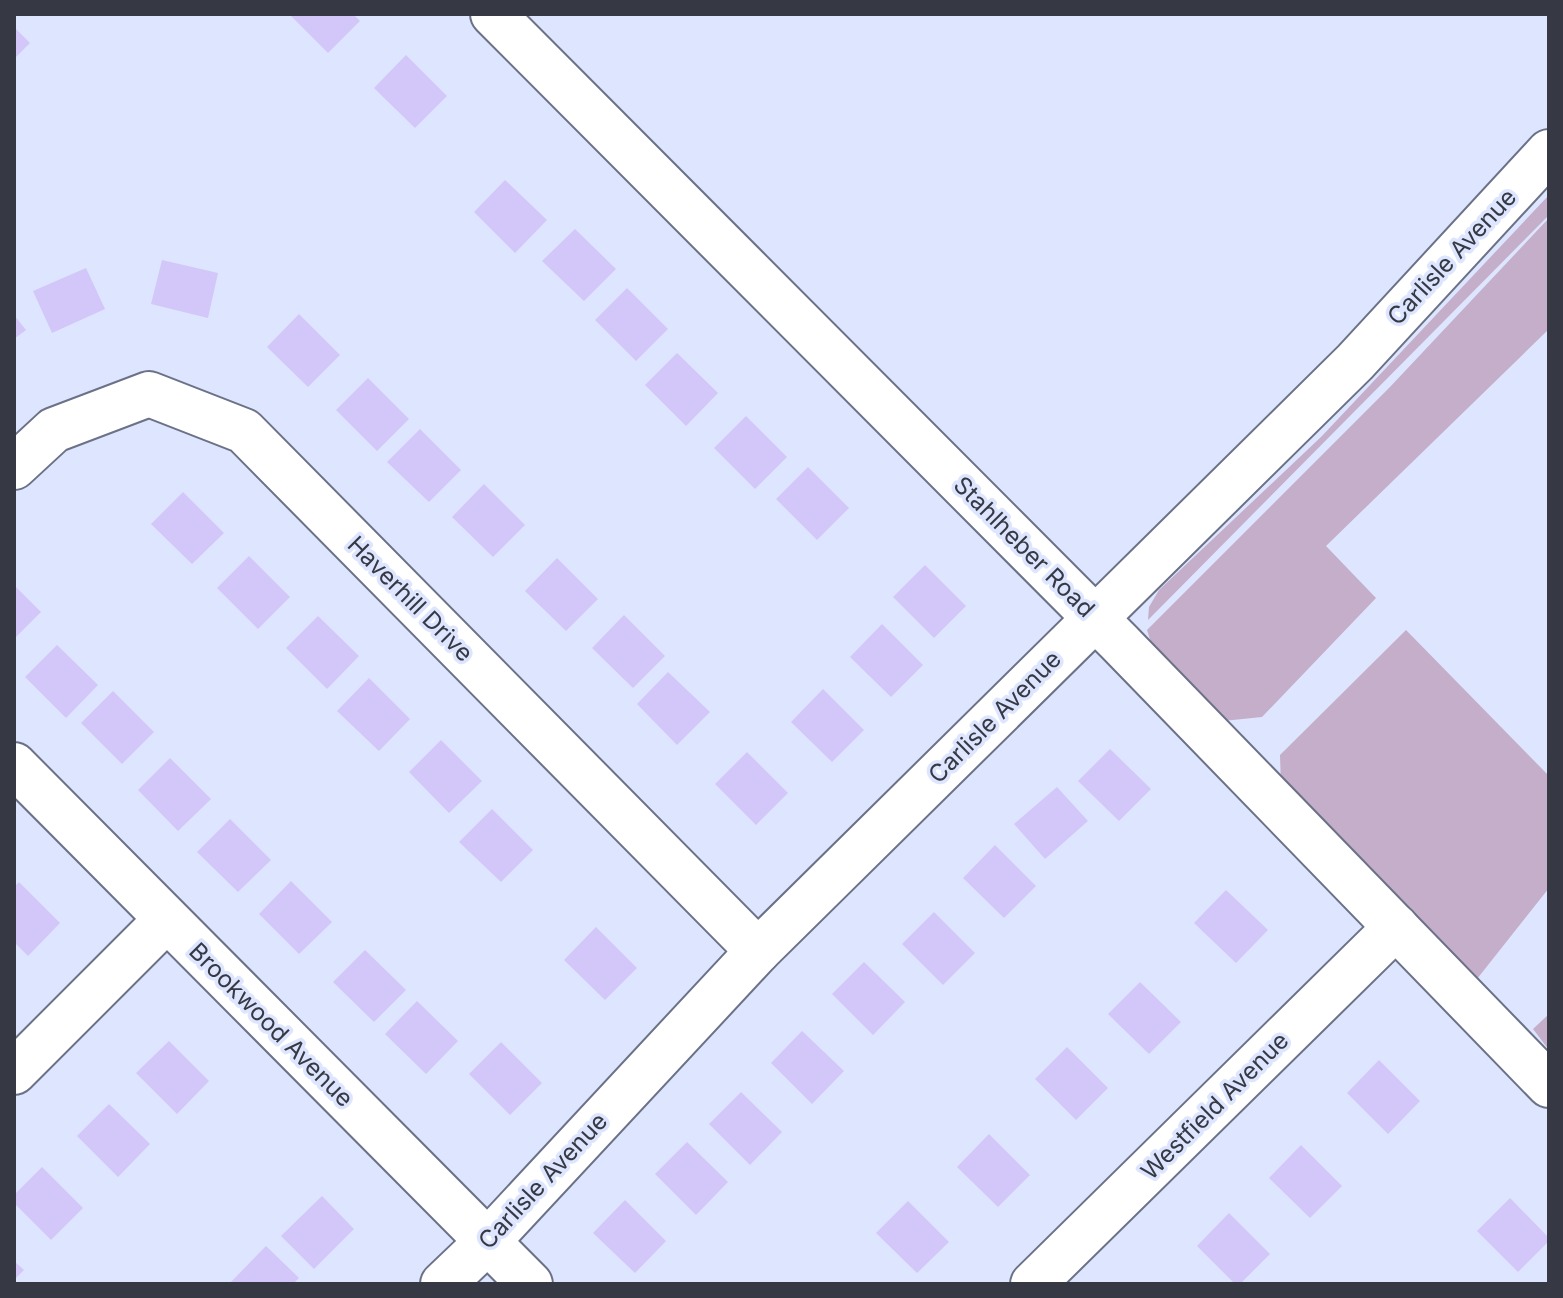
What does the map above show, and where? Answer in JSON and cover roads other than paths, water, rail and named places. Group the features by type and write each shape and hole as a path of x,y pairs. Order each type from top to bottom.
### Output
{"street":[{"name":"Stahlheber Road","path":"493,14 1095,619 1549,1085"},
{"name":"Carlisle Avenue","path":"443,1284 488,1241 758,951 1355,362 1549,152"},
{"name":"Haverhill Drive","path":"14,467 54,430 149,394 244,431 758,951"},
{"name":"Brookwood Avenue","path":"14,765 530,1284"},
{"path":"14,1072 166,920"},
{"name":"Westfield Avenue","path":"1033,1284 1396,927"}]}
